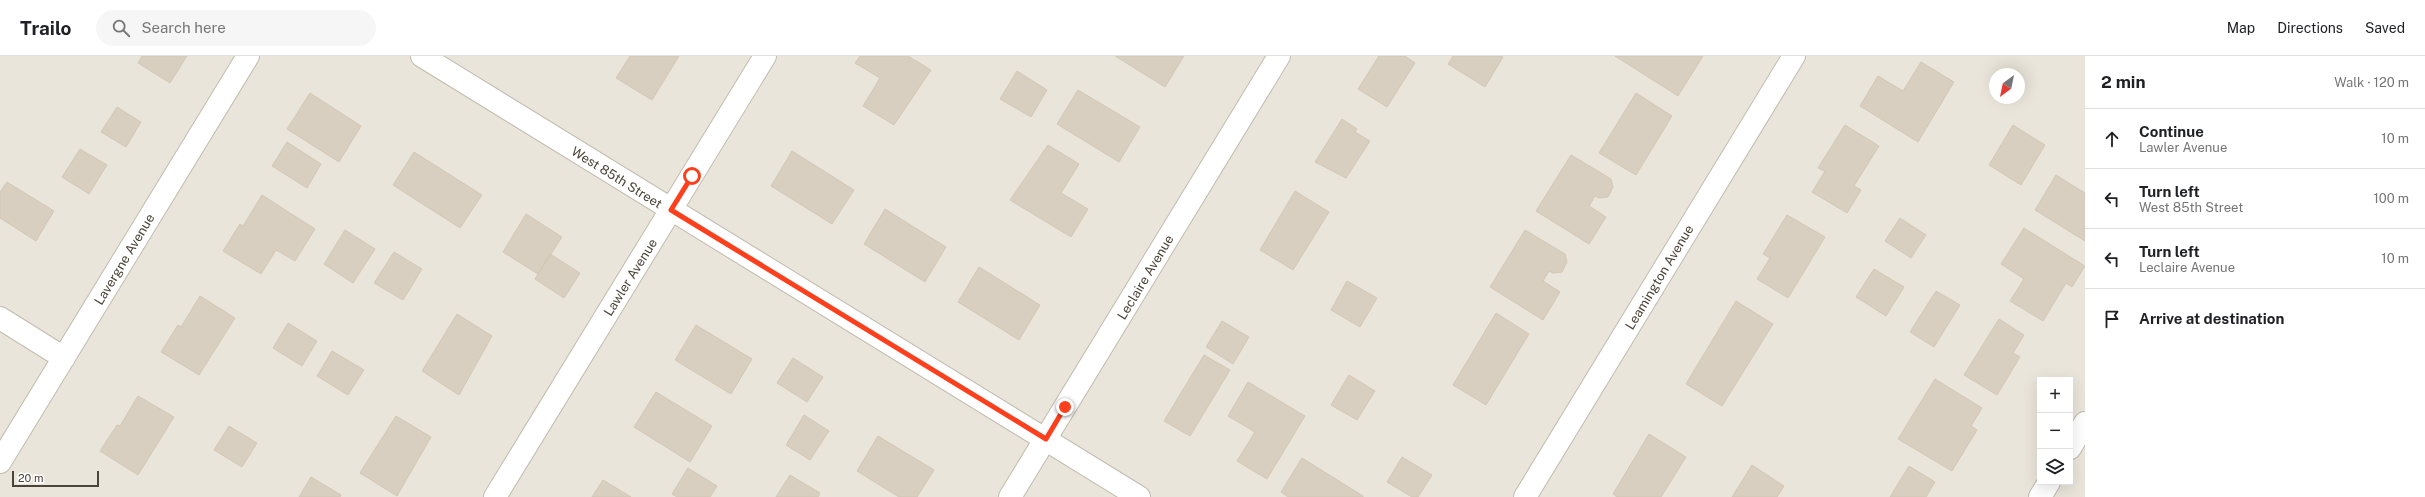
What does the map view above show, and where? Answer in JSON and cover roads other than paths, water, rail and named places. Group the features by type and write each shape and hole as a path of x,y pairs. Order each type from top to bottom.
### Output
{"street":[{"name":"Lavergne Avenue","path":"0,462 248,56"},
{"name":"West 85th Street","path":"422,56 1140,497"},
{"name":"Lawler Avenue","path":"495,497 765,56"},
{"name":"Leclaire Avenue","path":"1010,497 1279,56"},
{"name":"Leamington Avenue","path":"1525,497 1794,56"},
{"path":"0,318 64,358"},
{"path":"2073,443 2085,423"},
{"path":"2040,497 2047,485"}]}
